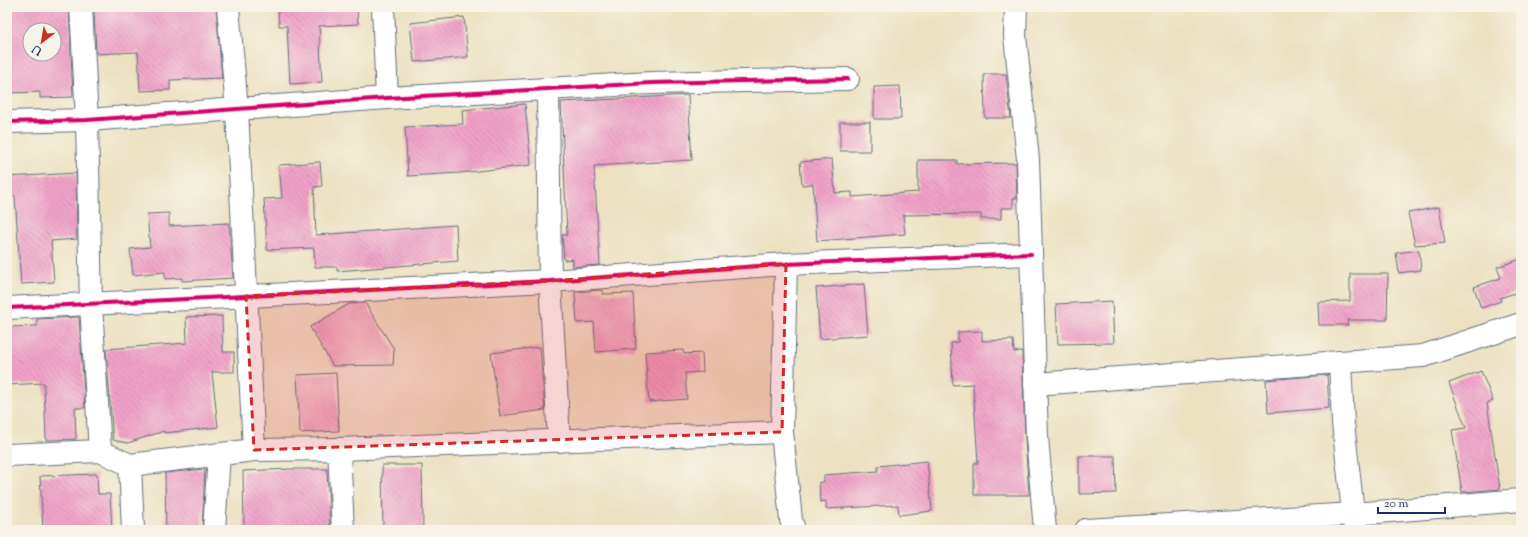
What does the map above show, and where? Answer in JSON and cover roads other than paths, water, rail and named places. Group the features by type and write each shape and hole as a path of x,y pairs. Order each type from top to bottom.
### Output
{"street":[{"path":"81,7 87,120 91,305 100,451"},
{"path":"228,7 237,110 254,450"},
{"path":"383,7 388,98"},
{"path":"1016,7 1015,36 1028,159 1037,438 1045,530"},
{"path":"7,122 87,120 388,98 651,83 848,78"},
{"path":"548,90 550,281 559,441"},
{"path":"7,308 550,281 786,264 1031,254"},
{"path":"786,264 782,432 791,520 794,530"},
{"path":"1035,384 1422,356 1521,324"},
{"path":"1340,362 1342,423 1354,522"},
{"path":"7,455 100,451 130,465 254,450 339,449 782,432"},
{"path":"339,449 343,530"},
{"path":"214,530 219,454"},
{"path":"130,465 132,530"},
{"path":"1086,530 1354,522 1521,500"}]}
